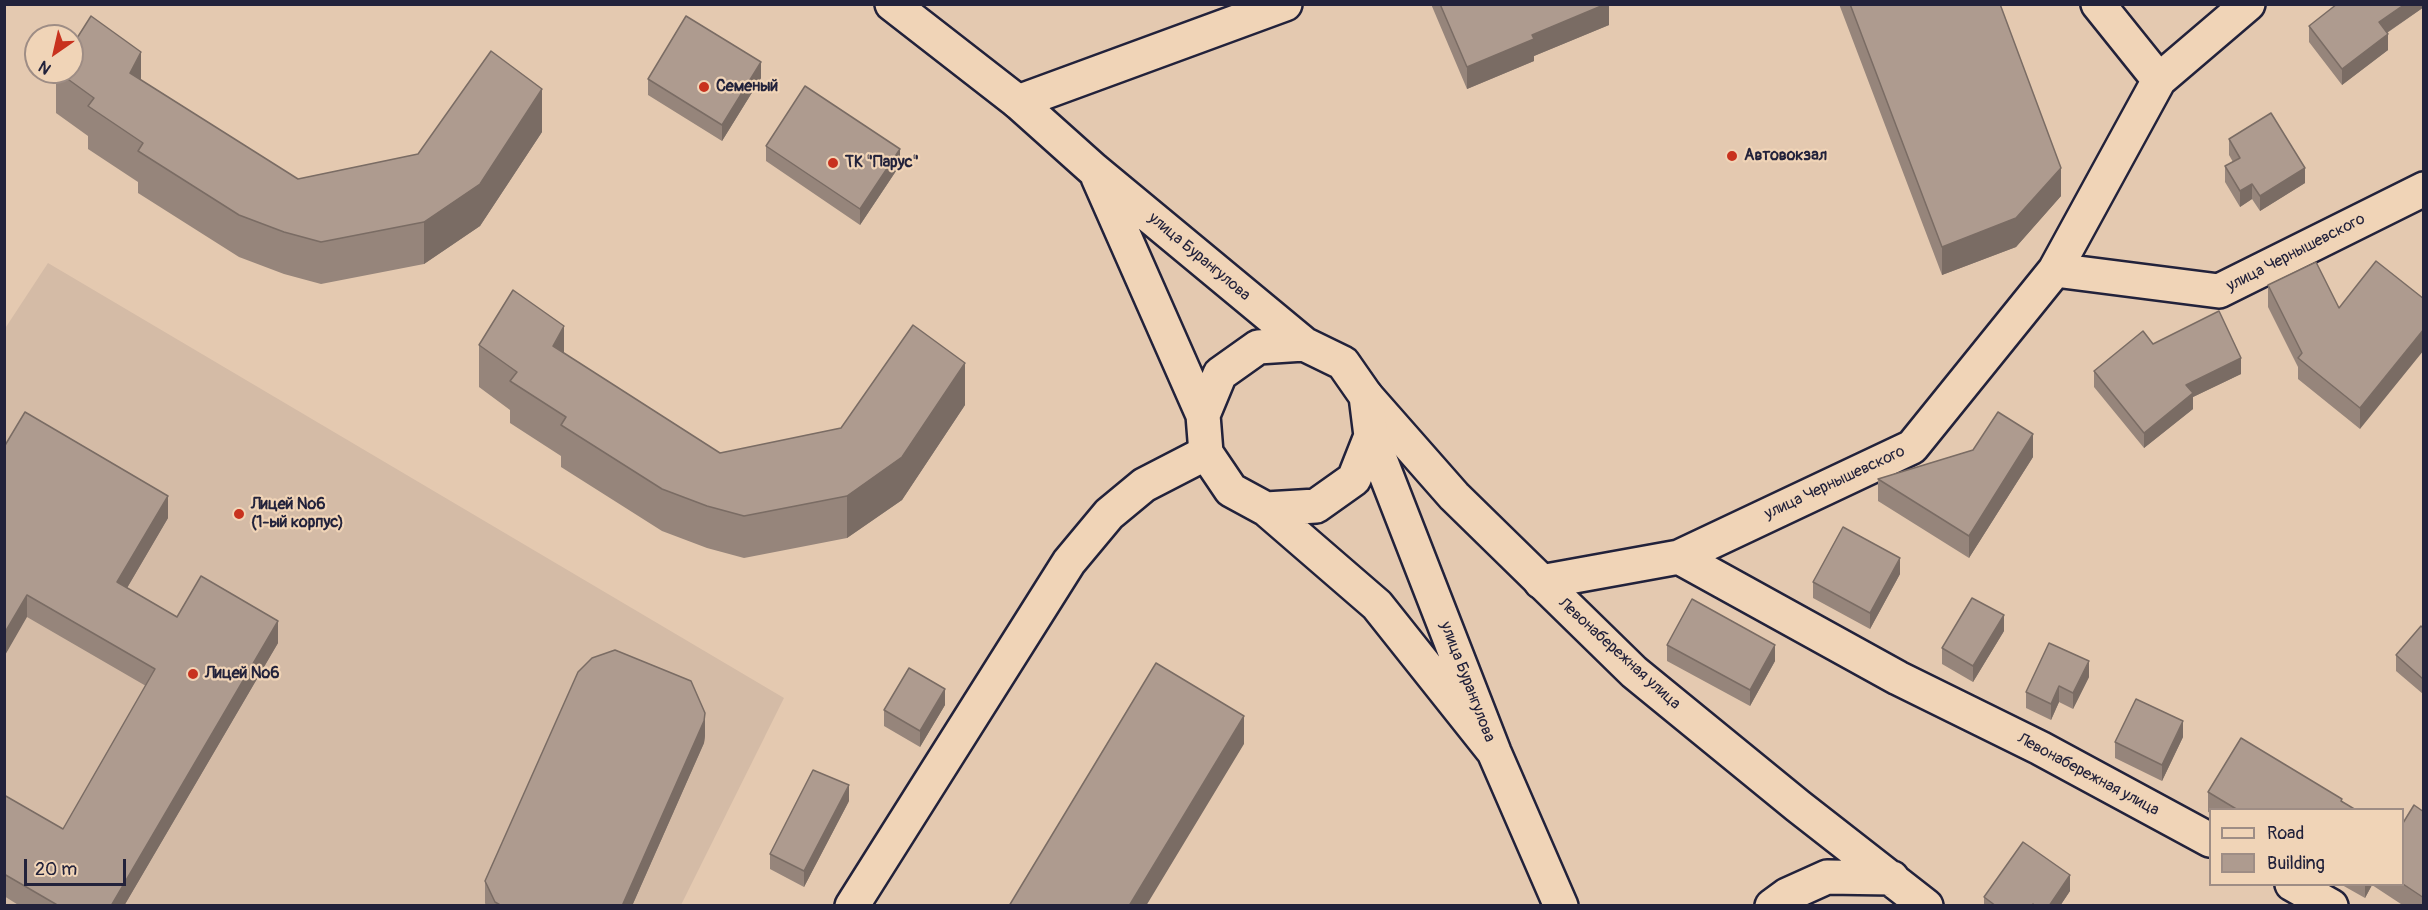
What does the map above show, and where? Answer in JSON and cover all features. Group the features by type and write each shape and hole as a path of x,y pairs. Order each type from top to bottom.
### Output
{"street":[{"name":"улица Бурангулова","path":"892,4 1018,102 1094,170 1304,344 1343,363 1366,396 1371,436 1494,752"},
{"path":"1018,102 1285,4"},
{"path":"2098,4 2159,81"},
{"name":"улица Чернышевского","path":"1541,582 1679,557 1912,447 2055,270 2159,81 2248,4"},
{"name":"улица Бурангулова","path":"1094,170 1203,415 1206,453 1231,490 1266,509 1377,605 1494,752"},
{"name":"улица Чернышевского","path":"2055,270 2219,291 2424,189"},
{"name":"улица Бурангулова","path":"1203,415 1220,374 1258,347 1304,344"},
{"name":"Левонабережная улица","path":"1366,396 1454,496 1634,672 1798,806 1926,906"},
{"name":"улица Бурангулова","path":"1266,509 1316,506 1354,478 1371,436"},
{"path":"852,906 1069,562 1109,514 1144,485 1206,453"},
{"name":"Левонабережная улица","path":"1679,557 1898,678 2040,748 2209,839"},
{"path":"1494,752 1561,906"},
{"path":"1772,906 1787,895 1827,877 1892,878"},
{"path":"2294,886 2331,906"}],"shaded area":[{"name":"Лицей №6 (1-ый корпус)","path":"48,263 784,698 681,905 5,905 4,330"}],"building":[{"path":"1440,4 1606,4 1532,35 1534,39 1467,67"},
{"path":"1850,4 2000,4 2061,168 2016,218 1942,247"},
{"path":"2337,4 2405,4 2379,22 2388,34 2342,69 2309,26"},
{"path":"91,16 141,52 130,73 298,179 418,154 491,51 542,89 480,184 424,222 321,242 284,232 239,215 138,151 143,143 88,106 94,98 75,84 84,84 84,27"},
{"name":"Семеный","path":"686,16 761,62 722,125 648,79"},
{"name":"ТК \"Парус\"","path":"805,86 900,149 860,209 766,146"},
{"path":"2271,113 2305,168 2260,196 2252,184 2240,191 2225,166 2240,158 2229,139"},
{"path":"2376,261 2424,299 2424,329 2360,408 2298,358 2302,353 2268,285 2316,262 2339,308"},
{"path":"513,290 564,326 553,346 720,453 841,428 913,325 965,363 902,457 847,496 744,516 707,506 662,489 561,425 566,417 510,381 517,372 479,345"},
{"path":"2219,311 2241,358 2186,385 2193,393 2144,433 2094,371 2143,331 2153,344"},
{"name":"Лицей №6","path":"25,412 168,496 117,582 177,617 201,576 278,621 111,906 59,906 4,874 4,795 63,829 155,669 27,595 4,634 4,447"},
{"path":"1998,412 2033,434 1969,536 1878,479 1973,450"},
{"path":"1843,527 1900,558 1870,613 1813,582"},
{"path":"1972,598 2004,615 1973,666 1942,648"},
{"path":"1692,599 1775,645 1750,690 1667,645"},
{"path":"2421,626 2424,629 2423,679 2396,655"},
{"path":"2049,643 2089,661 2073,693 2059,686 2051,704 2026,692"},
{"path":"615,650 691,681 705,713 704,721 622,906 502,906 495,902 485,881 578,672 592,658"},
{"path":"1156,663 1244,716 1129,906 1009,906"},
{"path":"909,668 945,689 920,731 884,710"},
{"path":"2136,699 2183,721 2162,765 2115,742"},
{"path":"2241,738 2342,799 2341,801 2353,808 2235,808 2208,792"},
{"path":"813,770 849,785 804,871 770,854"},
{"path":"2414,805 2424,812 2424,898 2404,885 2404,821"},
{"path":"2023,842 2070,875 2049,906 2033,904 2032,906 1996,906 1984,897"}],"place":[{"name":"Семеный","path":"704,87"},
{"name":"Автовокзал","path":"1732,156"},
{"name":"ТК \"Парус\"","path":"833,163"},
{"name":"Лицей №6 (1-ый корпус)","path":"239,514"},
{"name":"Лицей №6","path":"193,674"}]}
